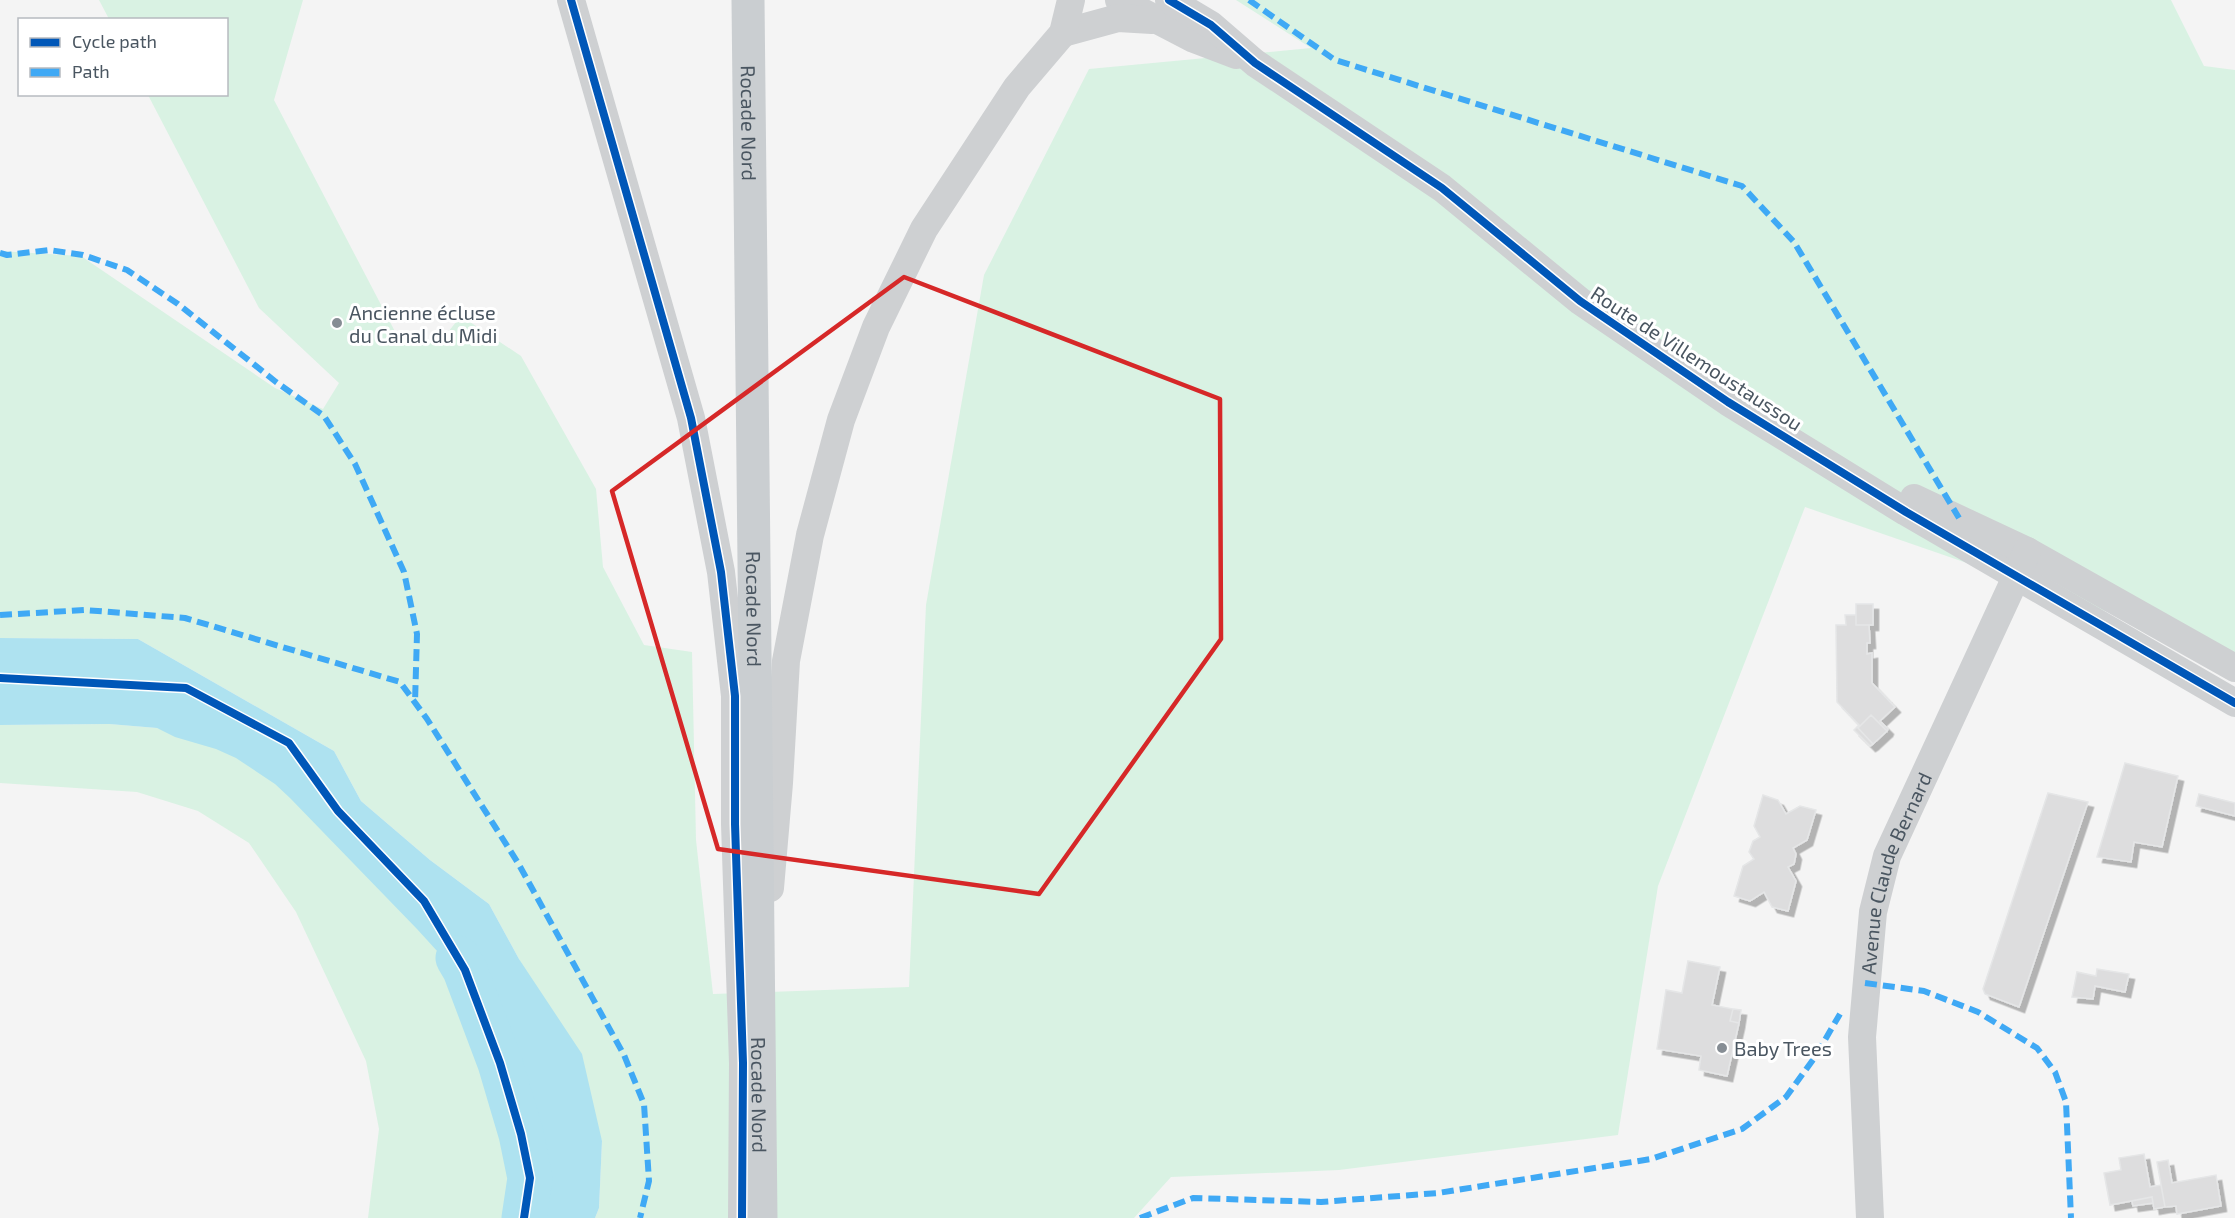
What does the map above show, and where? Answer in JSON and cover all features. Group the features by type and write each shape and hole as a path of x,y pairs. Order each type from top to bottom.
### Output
{"main road":[{"name":"Rocade Nord","path":"747,0 761,1218"}],"street":[{"path":"571,0 691,418 721,572 735,696 735,824 743,1063 742,1218"},
{"path":"758,1034 779,783 786,661 810,535 841,420 876,327 924,229 1017,87 1063,33 1071,0"},
{"name":"Route de Villemoustaussou","path":"1119,0 1162,10 1194,39 1255,63 1442,188 1580,301 1728,402 1906,512 2022,563 2235,668"},
{"path":"1063,33 1118,18 1162,10"},
{"name":"Route de Villemoustaussou","path":"2022,563 2235,703"},
{"name":"Avenue Claude Bernard","path":"1870,1218 1862,1037 1873,912 1887,856 2022,563"}],"highlighted area":[{"path":"904,277 1220,399 1221,639 1039,894 718,849 612,491"}],"green space":[{"path":"99,0 303,0 274,100 401,343 439,343 461,316 521,356 596,489 603,567 644,645 692,652 696,840 713,994 909,987 926,605 984,275 1089,69 1311,48 1236,0 2171,0 2204,66 2235,70 2235,656 1805,507 1658,886 1618,1135 1339,1170 1171,1177 1134,1218 595,1218 599,1208 602,1141 519,959 489,904 430,860 361,801 334,751 138,639 0,638 0,251 81,256 275,388 323,409 339,383 259,308 149,96 228,96 228,18 108,18"},
{"path":"109,724 157,728 249,755 427,924 459,990 495,1032 521,1134 524,1214 522,1218 368,1218 379,1129 366,1061 296,912 249,843 198,811 137,792 0,783 0,725"}],"water":[{"path":"0,638 138,639 334,751 361,801 430,860 489,904 519,959 582,1054 602,1141 599,1208 595,1218 518,1218 523,1147 502,1087 491,1037 480,1010 458,974 290,798 275,784 236,758 216,749 175,737 157,728 109,724 0,725"}],"building":[{"path":"1856,604 1873,604 1873,625 1856,625"},
{"path":"1845,615 1856,615 1856,625 1869,625 1870,643 1867,643 1867,654 1872,653 1872,683 1895,707 1880,721 1888,729 1887,731 1871,715 1858,728 1873,744 1870,746 1854,730 1859,725 1837,702 1836,625 1846,625"},
{"path":"1871,715 1887,731 1873,744 1858,728"},
{"path":"2125,763 2178,776 2162,847 2134,842 2131,862 2097,857"},
{"path":"2048,793 2088,802 2019,1007 1985,994 1983,989"},
{"path":"2199,794 2235,803 2235,816 2196,806"},
{"path":"1763,795 1778,800 1786,814 1800,806 1816,810 1807,840 1793,848 1796,854 1794,864 1788,867 1796,881 1788,911 1772,907 1764,892 1750,901 1734,896 1743,866 1754,859 1749,852 1753,841 1760,837 1754,826"},
{"path":"1688,961 1720,967 1712,1005 1733,1009 1730,1021 1739,1023 1727,1076 1699,1070 1701,1056 1657,1049 1666,990 1682,993"},
{"path":"2097,969 2129,974 2125,992 2095,986 2093,999 2072,997 2077,972 2096,976"},
{"path":"1733,1009 1741,1010 1739,1023 1730,1021"},
{"path":"2144,1154 2150,1187 2161,1185 2165,1207 2154,1209 2152,1197 2110,1205 2104,1173 2121,1170 2119,1158"},
{"path":"2168,1160 2172,1183 2216,1175 2221,1206 2177,1214 2176,1206 2165,1207 2157,1162"},
{"path":"2152,1197 2153,1203 2133,1206 2132,1201"}],"waterway":[{"path":"458,958 465,970 500,1063 521,1134 530,1178 524,1218"}],"marked path":[{"path":"1249,0 1335,60 1742,186 1794,242 1959,518"},
{"path":"0,253 7,255 49,250 83,255 127,270 178,304 276,382 324,416 355,464 404,572 417,634 415,703"},
{"path":"0,615 85,610 185,618 400,682 427,719 518,863 624,1055 644,1104 649,1181 640,1218"},
{"path":"1865,983 1924,991 1978,1012 2037,1048 2055,1072 2066,1102 2071,1218"},
{"path":"1140,1218 1193,1198 1321,1202 1438,1193 1651,1159 1742,1129 1786,1097 1815,1057 1840,1014"}],"cycle path":[{"path":"571,0 691,418 721,572 735,696 735,824 743,1063 742,1218"},
{"path":"1169,0 1211,25 1255,63 1442,188 1580,301 1728,402 1906,512 2235,703"},
{"path":"0,678 186,688 289,743 338,811 424,901 465,970 500,1063 521,1134 530,1178 524,1218"}],"place":[{"name":"Ancienne écluse du Canal du Midi","path":"337,323"},
{"name":"Baby Trees","path":"1722,1048"}]}
